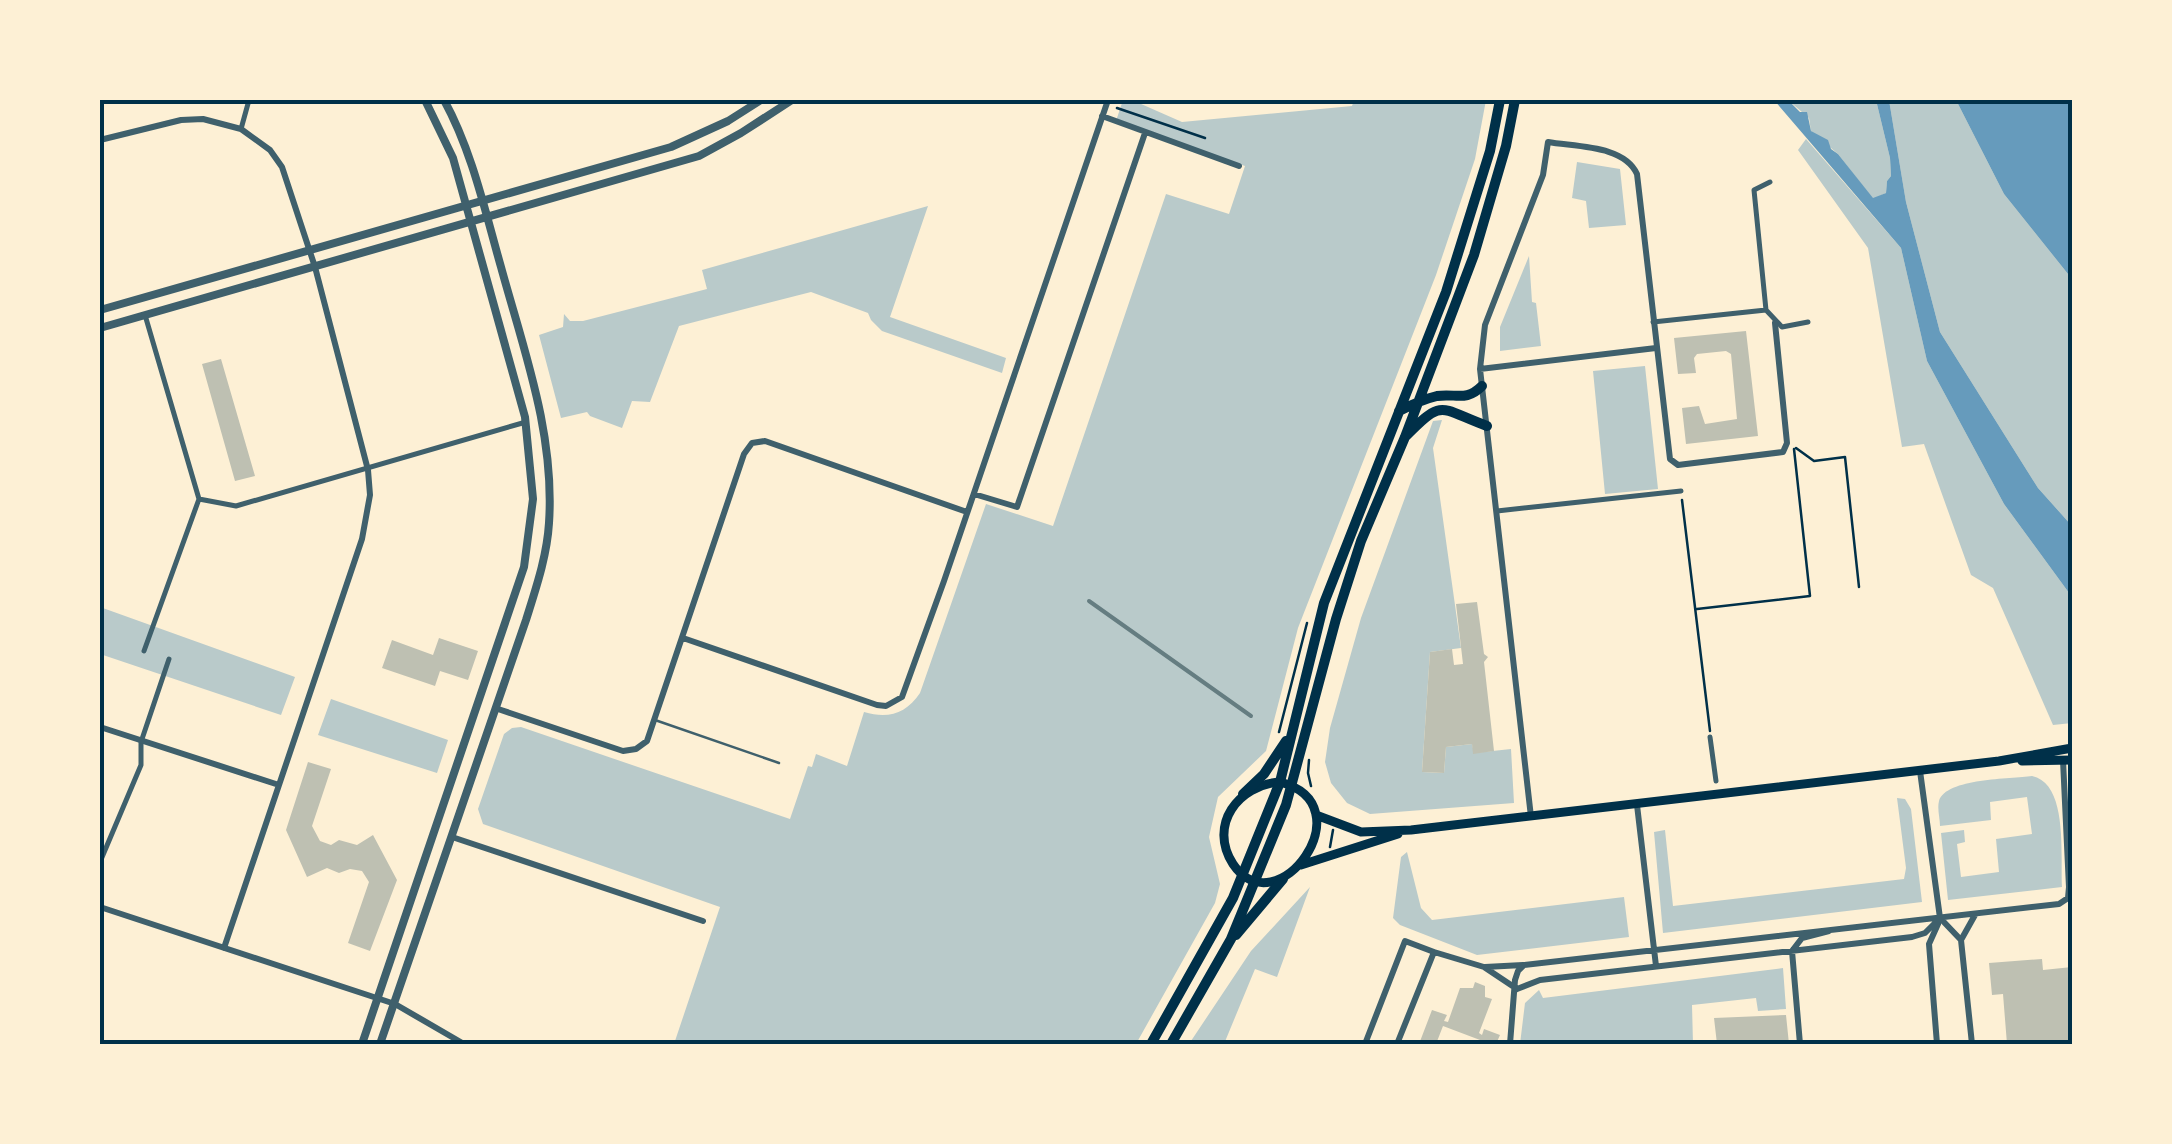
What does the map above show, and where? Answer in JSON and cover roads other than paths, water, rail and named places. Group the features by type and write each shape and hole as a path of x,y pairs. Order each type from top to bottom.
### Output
{"highway":[{"path":"1151,1044 1244,875 1280,782 1324,602 1462,244 1490,151 1500,100"},
{"path":"1172,1044 1231,939 1292,785 1361,541 1474,256 1515,100"},
{"path":"1429,375 1441,395"},
{"path":"1399,410 1441,395 1461,398 1482,386"},
{"path":"1405,437 1427,413 1439,409 1487,426"},
{"path":"1242,794 1264,774 1292,732"},
{"path":"1231,939 1284,879"}],"main road":[{"path":"1316,815 1361,832 1410,830 2000,761 2072,748"},
{"path":"2000,761 2067,760"},
{"path":"1301,865 1310,849 1316,815 1306,794 1280,782 1256,786 1242,794 1228,816 1227,852 1235,867 1257,881 1284,879 1301,865 1410,830"}],"street":[{"path":"241,129 249,100"},
{"path":"362,1044 524,568 533,499 526,422 447,144 425,100"},
{"path":"380,1044 538,582 549,526 546,442 538,398 483,201 462,138 444,100"},
{"path":"100,310 671,147 728,121 761,100"},
{"path":"100,328 698,156 792,100"},
{"path":"683,638 877,706 902,697 1107,102"},
{"path":"1102,116 1239,166"},
{"path":"100,140 181,120 203,119 241,129 270,150 282,167 315,267 368,470 370,495 362,539 224,948"},
{"path":"974,494 1017,508 1145,133"},
{"path":"1530,816 1480,369 1485,326 1543,175 1548,142 1620,155 1634,168 1670,459 1678,465 1784,452 1787,442 1776,323"},
{"path":"1770,182 1754,190 1766,310 1782,327 1808,322"},
{"path":"1653,322 1766,310"},
{"path":"144,315 199,499 144,651"},
{"path":"1480,369 1656,348"},
{"path":"199,499 236,506 526,422"},
{"path":"495,708 623,751 636,749 647,741 744,454 752,443 765,441 968,512"},
{"path":"1497,511 1681,491"},
{"path":"100,862 142,765 141,742 169,659"},
{"path":"100,728 278,785"},
{"path":"1710,737 1716,780"},
{"path":"1365,1044 1405,941 1484,966 1524,965 2054,906 2068,898 2067,760"},
{"path":"1920,770 1940,918 1929,944 1938,1044"},
{"path":"1637,805 1656,966"},
{"path":"452,836 703,921"},
{"path":"100,907 395,1004 464,1044"},
{"path":"1972,1044 1961,940 1975,915"},
{"path":"1940,918 1961,940"},
{"path":"1516,990 1540,980 1921,936 1940,918"},
{"path":"1837,928 1842,945"},
{"path":"1800,1044 1792,951 1802,938 1837,928"},
{"path":"1397,1044 1434,952"},
{"path":"1510,1044 1518,971 1524,965"},
{"path":"1484,966 1516,990"}],"lane":[{"path":"654,719 779,763"}],"water":[{"path":"1774,100 1788,100 1800,112 1807,112 1811,131 1828,140 1831,149 1873,198 1886,193 1891,176 1876,100 1889,100 1906,202 1940,332 2038,488 2072,526 2072,597 2004,504 1927,361 1901,248"},
{"path":"1956,100 2072,100 2072,279 2004,194"}],"railway":[{"path":"1089,601 1251,716"}]}
